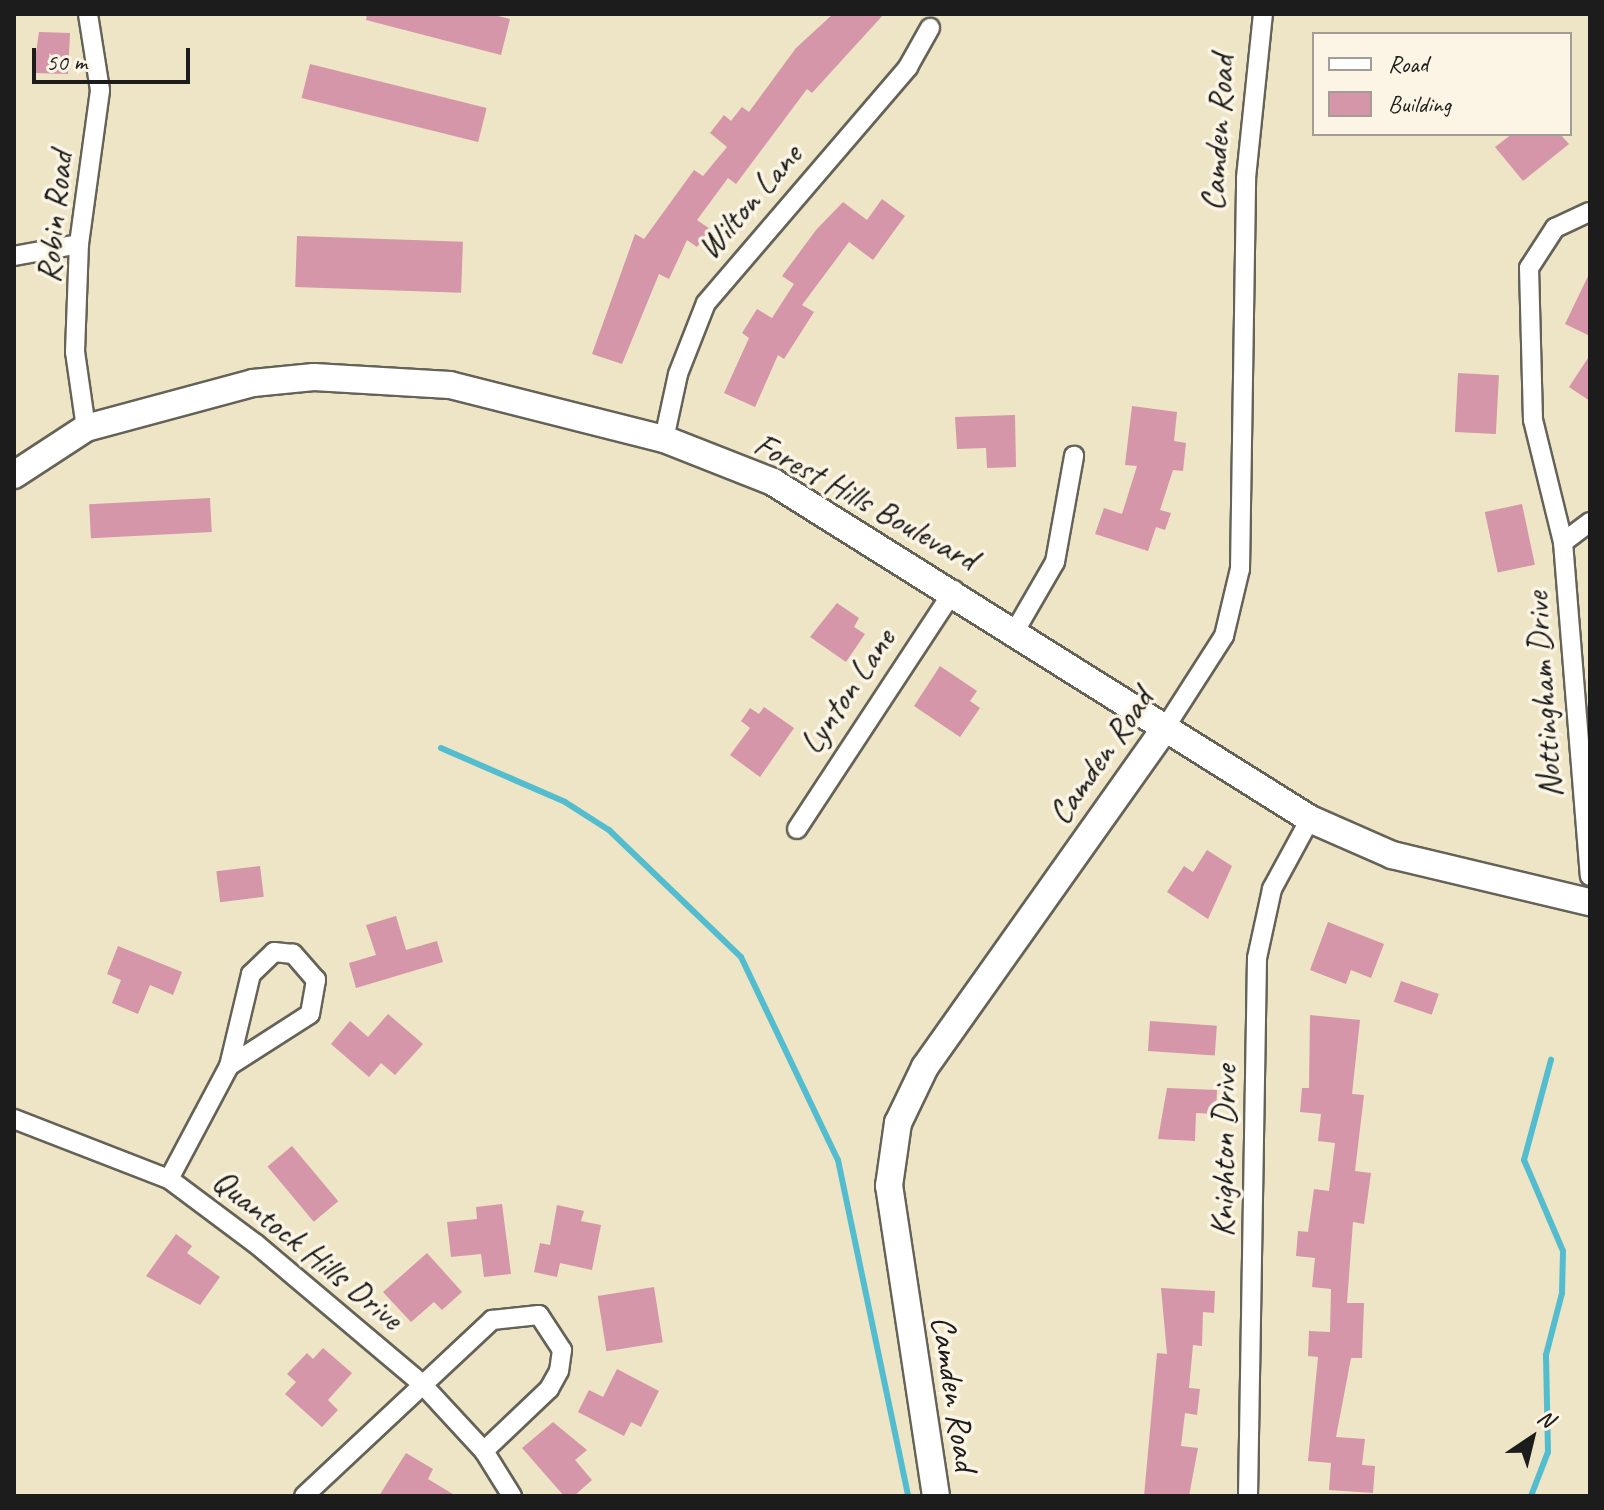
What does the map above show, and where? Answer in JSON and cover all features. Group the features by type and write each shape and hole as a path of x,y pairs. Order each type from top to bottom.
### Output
{"main road":[{"name":"Forest Hills Boulevard","path":"14,475 86,428 253,383 356,375 486,392 664,439 773,482 954,590 1163,731 1310,819 1392,855 1590,902"},
{"name":"Camden Road","path":"936,1496 889,1186 898,1123 925,1067 1163,731"}],"street":[{"name":"Robin Road","path":"86,428 75,352 79,244 100,90 88,14"},
{"name":"Camden Road","path":"1163,731 1224,636 1240,569 1246,178 1263,14"},
{"name":"Wilton Lane","path":"664,439 678,374 706,303 908,67 930,28"},
{"path":"1563,542 1533,420 1529,268 1555,228 1590,212"},
{"path":"14,256 79,244"},
{"path":"1015,631 1055,562 1074,456"},
{"name":"Nottingham Drive","path":"1590,522 1563,542 1590,876"},
{"name":"Lynton Lane","path":"797,829 954,590"},
{"name":"Knighton Drive","path":"1248,1496 1257,958 1272,889 1310,819"},
{"path":"169,1179 229,1066 251,974 274,952 293,954 316,980 310,1014 229,1066"},
{"name":"Quantock Hills Drive","path":"14,1119 169,1179 422,1384 484,1451 512,1496"},
{"path":"304,1496 492,1320 528,1313 550,1323 562,1350 559,1371 549,1389 484,1451"}],"building":[{"path":"367,14 490,14 510,19 501,55 366,20"},
{"path":"833,14 884,14 812,93 807,89 736,184 728,178 697,220 710,229 697,247 687,240 669,279 659,274 622,364 592,354 635,234 644,239 694,170 703,176 727,147 710,133 724,115 731,121 742,107 749,112 796,48"},
{"path":"39,32 70,33 68,74 33,73"},
{"path":"310,64 487,108 478,142 302,98"},
{"path":"1509,136 1562,136 1569,144 1523,181 1495,147"},
{"path":"882,199 905,216 873,260 849,242 802,305 814,312 784,359 778,355 755,407 724,393 749,338 742,333 757,309 772,318 794,284 782,276 816,230 843,202 867,220"},
{"path":"297,236 463,242 461,293 295,287"},
{"path":"1590,272 1590,336 1565,324"},
{"path":"1590,355 1590,401 1569,387"},
{"path":"1458,373 1499,375 1496,434 1455,432"},
{"path":"1132,406 1177,412 1174,441 1186,443 1183,471 1173,470 1160,510 1171,513 1165,530 1156,527 1148,551 1095,534 1104,508 1122,514 1137,466 1125,465"},
{"path":"1015,415 1016,467 987,468 986,448 957,449 955,417"},
{"path":"210,498 212,532 91,538 89,504"},
{"path":"1522,504 1535,565 1498,573 1485,512"},
{"path":"837,603 859,618 854,627 865,634 846,662 810,637"},
{"path":"940,666 977,691 970,701 980,708 960,737 914,706"},
{"path":"764,707 794,728 760,777 730,755 750,728 741,721 750,708 759,714"},
{"path":"1207,850 1232,866 1208,919 1167,892 1184,866 1193,872"},
{"path":"260,866 264,897 220,902 216,871"},
{"path":"396,916 406,950 437,941 443,962 356,988 349,963 376,955 366,925"},
{"path":"1328,922 1384,944 1371,978 1351,970 1346,984 1310,970"},
{"path":"118,946 182,972 173,995 150,985 138,1014 112,1003 121,980 107,974"},
{"path":"1401,981 1439,994 1432,1015 1394,1002"},
{"path":"388,1014 423,1044 395,1075 381,1063 369,1077 331,1044 350,1021 368,1037"},
{"path":"1310,1015 1360,1020 1352,1094 1364,1095 1355,1171 1371,1173 1364,1224 1353,1222 1347,1303 1364,1303 1362,1358 1351,1358 1336,1437 1365,1439 1362,1465 1375,1466 1373,1493 1329,1490 1331,1463 1308,1461 1318,1357 1308,1356 1309,1331 1330,1332 1331,1289 1312,1287 1315,1258 1296,1256 1298,1231 1308,1232 1314,1189 1329,1191 1335,1143 1318,1141 1321,1114 1300,1112 1302,1088 1309,1088"},
{"path":"1150,1021 1217,1026 1215,1056 1148,1051"},
{"path":"1167,1088 1217,1090 1216,1114 1196,1113 1195,1141 1158,1139"},
{"path":"292,1146 338,1201 314,1222 267,1167"},
{"path":"502,1204 511,1274 484,1277 481,1254 451,1257 447,1222 477,1219 476,1207"},
{"path":"557,1205 584,1211 581,1221 601,1225 592,1270 560,1263 557,1277 534,1272 540,1243 550,1245"},
{"path":"176,1234 192,1246 187,1253 220,1277 200,1305 146,1276"},
{"path":"427,1253 462,1292 442,1310 434,1302 411,1322 383,1292"},
{"path":"654,1287 663,1342 606,1351 598,1296"},
{"path":"1161,1288 1215,1291 1214,1313 1203,1312 1202,1346 1193,1345 1189,1388 1200,1389 1197,1415 1185,1413 1181,1446 1198,1448 1189,1496 1144,1496 1157,1353 1167,1354"},
{"path":"323,1348 352,1373 328,1400 338,1410 322,1427 285,1394 296,1382 287,1374 307,1353 313,1359"},
{"path":"617,1369 659,1391 641,1427 631,1422 624,1436 578,1412 589,1390 603,1397"},
{"path":"553,1422 587,1450 575,1460 592,1480 574,1496 564,1496 522,1448"},
{"path":"406,1453 433,1469 428,1479 456,1496 379,1496"}],"waterway":[{"path":"441,748 565,802 609,830 741,957 838,1160 908,1496"},
{"path":"1531,1496 1548,1452 1546,1355 1562,1293 1563,1251 1524,1160 1551,1060"}]}
